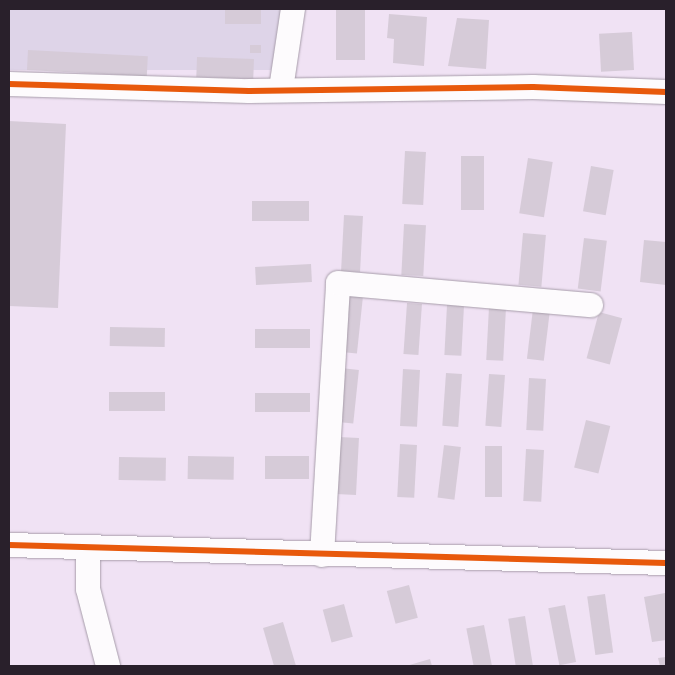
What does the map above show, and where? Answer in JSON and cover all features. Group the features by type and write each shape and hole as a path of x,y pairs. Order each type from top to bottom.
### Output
{"street":[{"path":"281,89 293,9"},
{"path":"9,84 281,89 533,87 666,92"},
{"path":"322,555 338,283 591,306"},
{"path":"9,545 88,549 666,563"},
{"path":"88,549 88,589 108,666"}],"shaded area":[{"path":"9,9 283,9 283,70 9,70"}],"building":[{"path":"225,9 261,9 261,24 225,24"},
{"path":"336,9 365,9 365,60 336,60"},
{"path":"389,14 427,17 424,66 393,63 394,39 387,38"},
{"path":"457,18 489,20 486,69 448,66"},
{"path":"632,32 634,70 601,72 599,34"},
{"path":"250,45 261,45 261,53 250,53"},
{"path":"28,50 148,56 147,76 27,70"},
{"path":"197,57 254,59 253,79 196,77"},
{"path":"9,121 66,124 58,308 9,306"},
{"path":"405,151 426,152 423,205 402,204"},
{"path":"461,156 484,156 484,210 461,210"},
{"path":"528,158 553,162 544,217 519,213"},
{"path":"591,166 614,170 606,215 583,211"},
{"path":"252,201 309,201 309,221 252,221"},
{"path":"344,215 363,216 360,272 341,271"},
{"path":"404,224 426,225 423,276 401,275"},
{"path":"523,233 546,235 541,287 518,285"},
{"path":"584,238 607,241 601,291 578,289"},
{"path":"644,240 666,242 666,285 640,282"},
{"path":"311,264 312,282 256,285 255,267"},
{"path":"345,295 363,297 357,354 339,352"},
{"path":"407,303 422,304 418,355 403,354"},
{"path":"447,305 464,306 461,356 444,355"},
{"path":"489,307 506,308 503,361 486,360"},
{"path":"533,309 550,311 544,361 527,359"},
{"path":"599,312 622,318 610,365 587,358"},
{"path":"110,327 165,328 165,347 110,346"},
{"path":"255,329 310,329 310,348 255,348"},
{"path":"341,368 359,370 353,424 335,422"},
{"path":"403,369 420,370 417,427 400,426"},
{"path":"446,373 462,374 458,427 442,426"},
{"path":"489,374 505,375 501,427 485,426"},
{"path":"529,378 546,379 543,431 526,430"},
{"path":"109,392 165,392 165,411 109,411"},
{"path":"255,393 310,393 310,412 255,412"},
{"path":"586,420 610,426 598,474 574,468"},
{"path":"339,437 359,438 356,495 336,494"},
{"path":"400,444 417,445 414,498 397,497"},
{"path":"444,445 461,447 454,500 438,498"},
{"path":"485,446 502,446 502,497 485,497"},
{"path":"526,449 544,450 541,502 523,501"},
{"path":"188,456 234,457 234,480 188,479"},
{"path":"265,456 309,456 309,479 265,479"},
{"path":"119,457 166,458 166,481 119,480"},
{"path":"409,585 418,618 396,624 387,591"},
{"path":"665,593 666,640 652,642 644,597"},
{"path":"605,594 613,652 595,655 587,597"},
{"path":"344,604 353,637 332,643 323,610"},
{"path":"565,605 576,662 559,665 548,608"},
{"path":"525,616 533,666 516,666 508,619"},
{"path":"283,622 296,666 274,666 263,628"},
{"path":"484,625 492,666 474,666 466,628"},
{"path":"666,657 666,666 660,666 658,658"},
{"path":"430,659 432,666 406,666"}],"cycle path":[{"path":"9,84 249,91 533,87 666,92"},
{"path":"9,545 666,563"}]}
